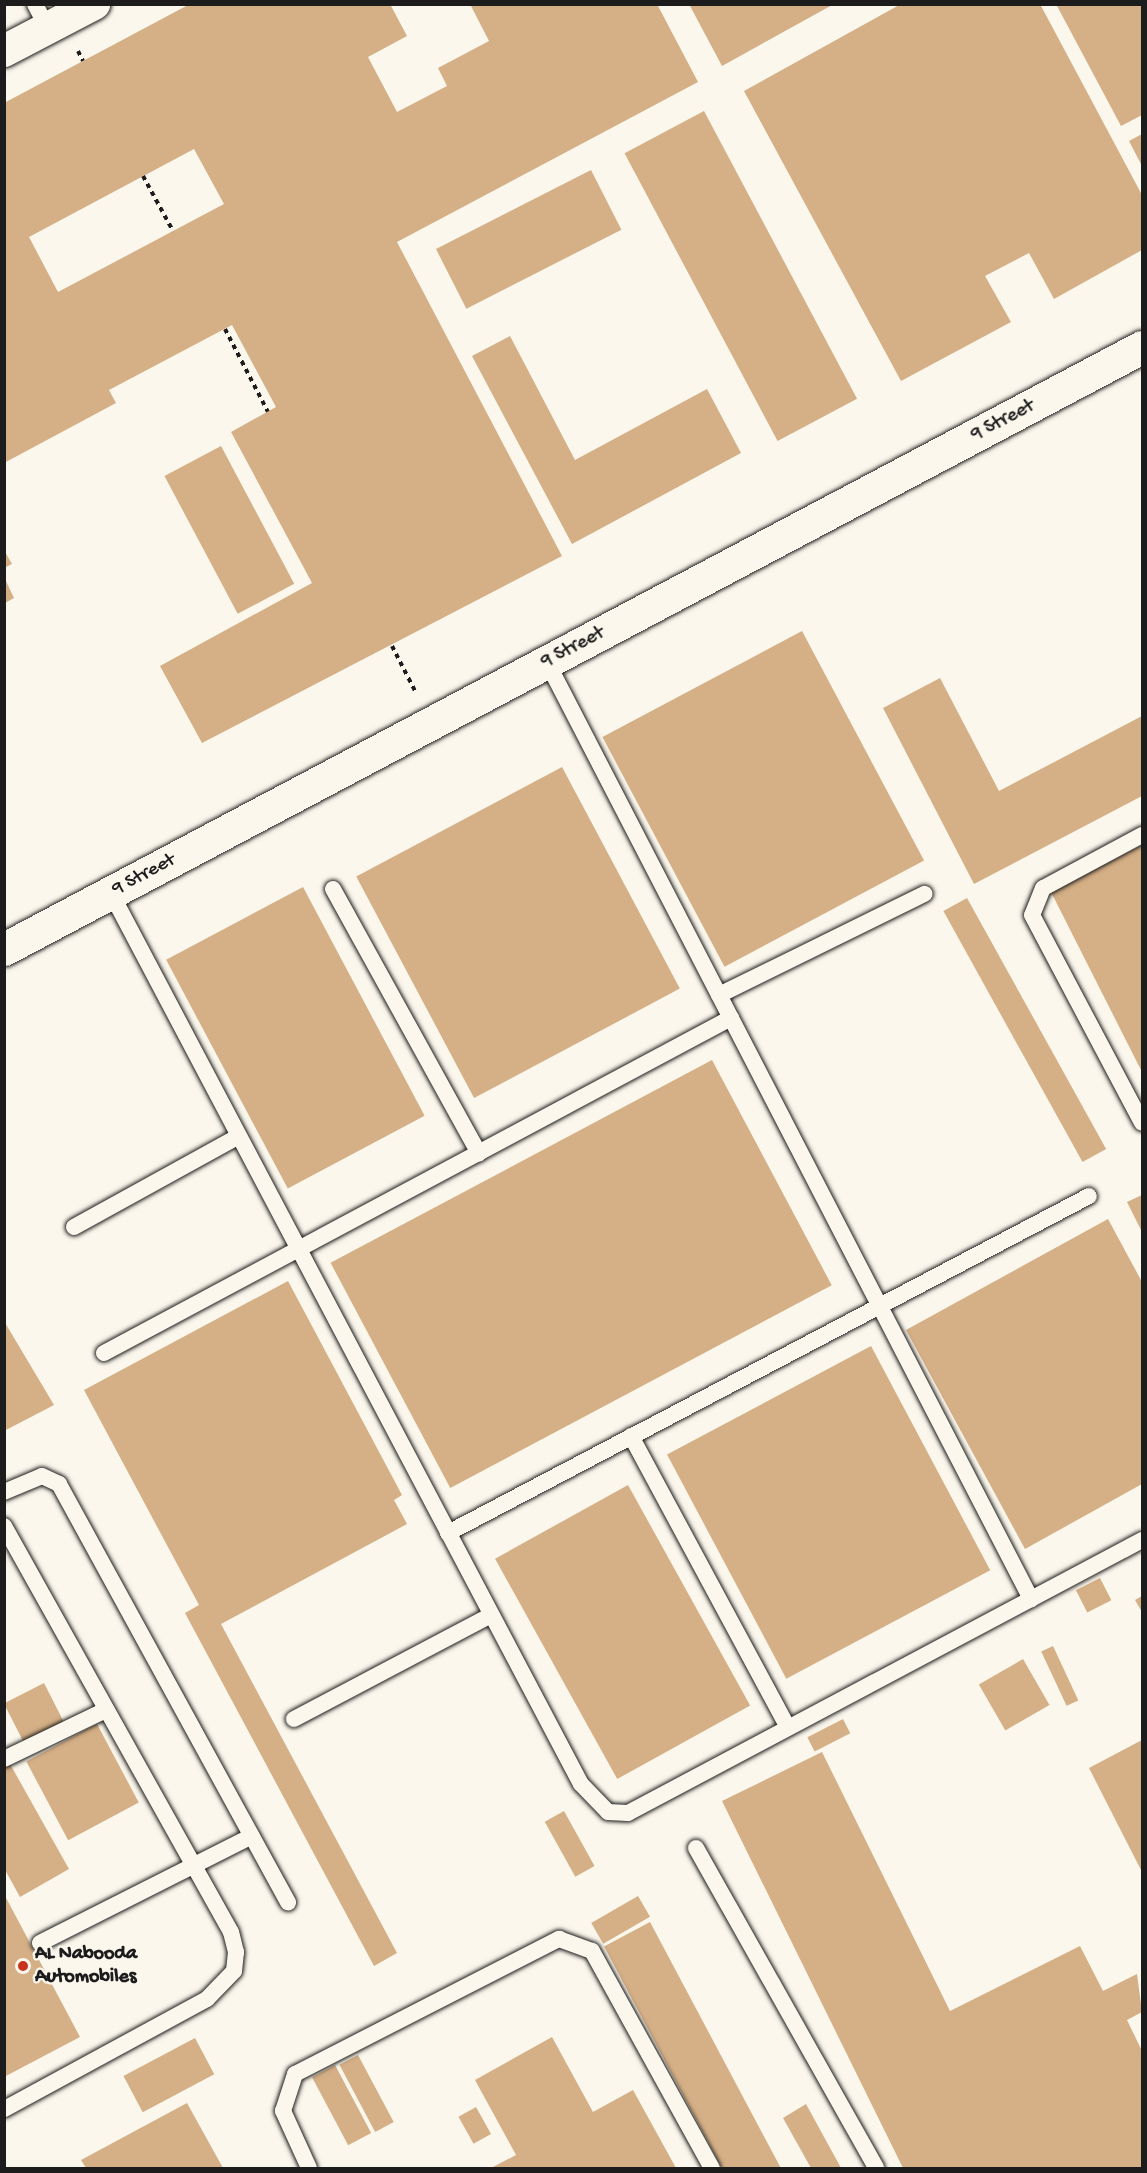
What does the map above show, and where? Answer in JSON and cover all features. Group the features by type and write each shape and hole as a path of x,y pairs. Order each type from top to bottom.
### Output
{"street":[{"path":"4,51 41,17 94,4"},
{"name":"9 Street","path":"4,949 1143,347"}],"lane":[{"path":"547,662 1031,1599"},
{"path":"1143,835 1043,888 1032,915 1143,1123"},
{"path":"333,889 479,1153"},
{"path":"111,893 581,1784 608,1812 628,1813 1143,1540"},
{"path":"719,995 924,894"},
{"path":"104,1353 731,1018"},
{"path":"74,1227 239,1136"},
{"path":"448,1533 1089,1196"},
{"path":"631,1436 788,1728"},
{"path":"4,1492 42,1476 59,1484 288,1902"},
{"path":"4,1526 194,1866 236,1952 234,1971 223,1988 4,2109"},
{"path":"294,1719 491,1615"},
{"path":"4,1759 106,1710"},
{"path":"40,1943 252,1836"},
{"path":"696,1848 876,2169"},
{"path":"309,2169 283,2111 285,2091 311,2061 541,1945 576,1942 602,1966 712,2169"}],"path":[{"path":"144,176 173,231"},
{"path":"225,329 268,412"},
{"path":"392,646 432,723"}],"building":[{"path":"190,4 390,4 407,36 368,57 397,112 447,86 438,68 489,41 470,4 657,4 698,82 397,242 562,556 202,743 160,666 312,583 231,432 276,407 232,325 109,390 116,403 4,463 4,103","holes":["194,149 224,204 58,292 29,237"]},
{"path":"689,4 834,4 722,66"},
{"path":"901,4 1040,4 1142,195 1142,250 1054,299 1029,253 985,276 1011,322 901,381 744,91"},
{"path":"1056,4 1142,4 1142,115 1121,126"},
{"path":"704,111 857,399 778,441 625,153"},
{"path":"1142,134 1142,166 1129,141"},
{"path":"591,170 621,230 466,309 436,249"},
{"path":"510,336 575,460 707,389 741,453 572,544 472,356"},
{"path":"221,446 294,584 238,614 164,476"},
{"path":"4,550 12,564 4,568"},
{"path":"5,579 14,598 5,603"},
{"path":"802,631 924,861 725,967 602,737"},
{"path":"940,678 999,791 1142,716 1142,796 974,884 883,708"},
{"path":"562,767 680,989 474,1098 356,876"},
{"path":"1142,845 1142,1072 1051,892"},
{"path":"303,887 425,1116 288,1188 166,960"},
{"path":"967,898 1106,1149 1083,1162 943,911"},
{"path":"712,1060 832,1285 450,1488 331,1263"},
{"path":"1142,1195 1142,1232 1127,1202"},
{"path":"1108,1219 1142,1282 1142,1484 1025,1549 906,1330"},
{"path":"288,1281 402,1495 394,1500 407,1524 221,1624 397,1953 374,1966 185,1613 199,1605 84,1390"},
{"path":"4,1321 54,1405 4,1431"},
{"path":"871,1346 990,1570 786,1679 667,1454"},
{"path":"628,1485 750,1705 617,1779 495,1559"},
{"path":"1100,1578 1111,1600 1087,1613 1076,1590"},
{"path":"1142,1596 1142,1612 1135,1600"},
{"path":"1053,1646 1078,1700 1067,1706 1041,1651"},
{"path":"1023,1659 1050,1705 1005,1730 979,1684"},
{"path":"44,1683 65,1725 25,1745 4,1703"},
{"path":"843,1719 850,1733 815,1751 807,1737"},
{"path":"97,1724 139,1803 68,1840 26,1762"},
{"path":"1142,1740 1142,1872 1089,1768"},
{"path":"822,1752 950,2011 1080,1946 1103,1991 1137,1974 1142,2012 1127,2020 1142,2051 1142,2168 903,2168 722,1801"},
{"path":"10,1764 69,1869 20,1897 4,1868 4,1767"},
{"path":"564,1811 595,1866 575,1877 545,1822"},
{"name":"AL Nabooda Automobiles","path":"4,1894 80,2037 4,2077"},
{"path":"638,1896 650,1917 603,1944 591,1923"},
{"path":"650,1922 781,2168 722,2168 604,1946"},
{"path":"552,2037 593,2112 633,2090 676,2168 491,2168 516,2155 475,2080"},
{"path":"195,2038 214,2074 143,2112 123,2076"},
{"path":"358,2055 394,2122 375,2132 339,2065"},
{"path":"335,2065 371,2133 348,2145 312,2077"},
{"path":"187,2103 223,2168 86,2168 81,2160"},
{"path":"806,2104 841,2168 811,2168 783,2118"},
{"path":"476,2107 491,2134 474,2144 459,2117"}],"place":[{"name":"AL Nabooda Automobiles","path":"23,1966"}]}
